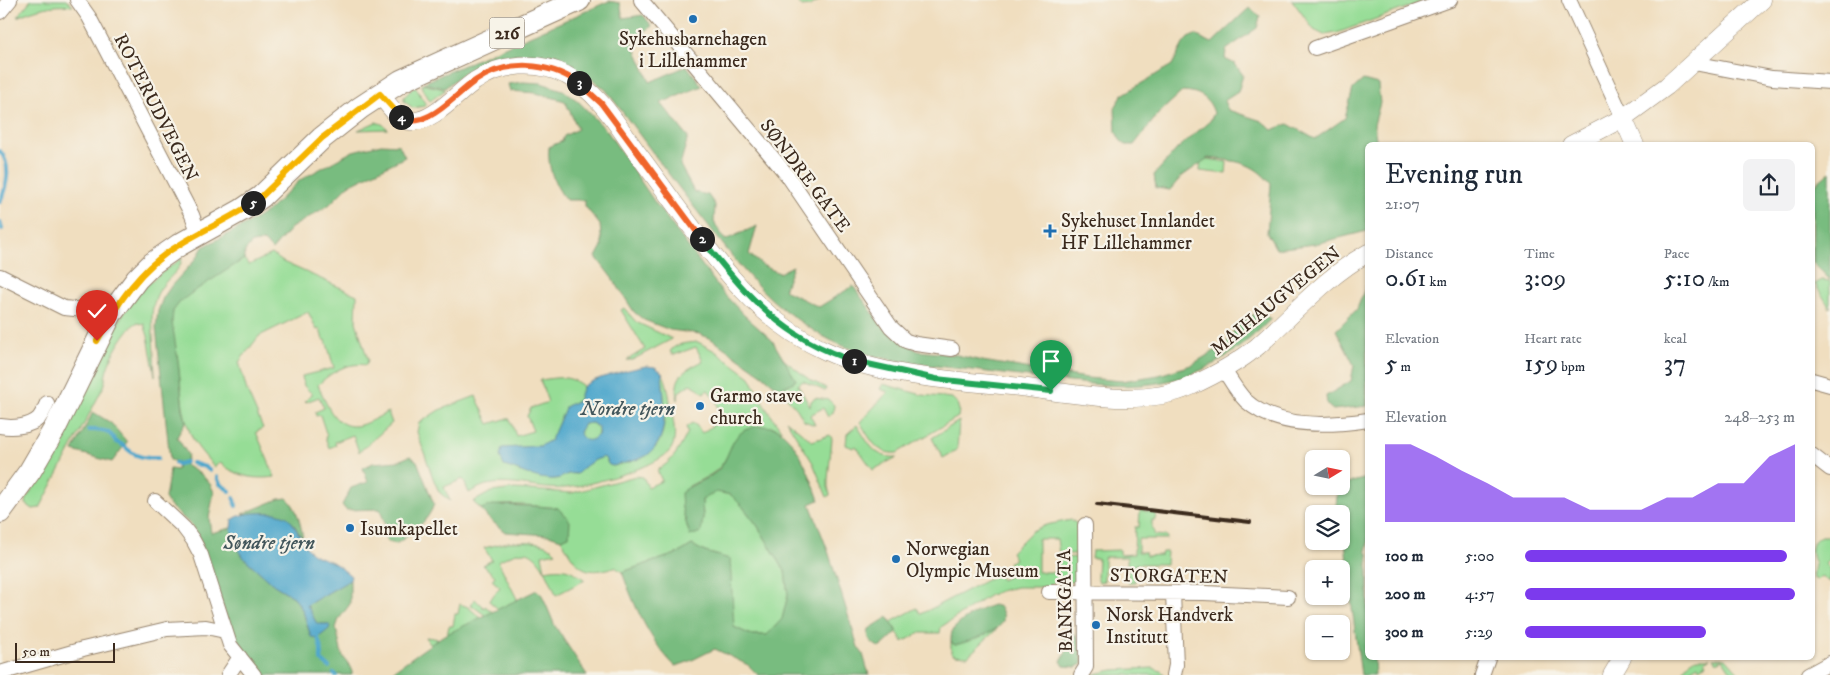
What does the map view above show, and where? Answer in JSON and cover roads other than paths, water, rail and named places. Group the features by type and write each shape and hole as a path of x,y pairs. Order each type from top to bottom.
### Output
{"main road":[{"name":"216","path":"0,512 30,471 54,428 97,341 120,302 153,263 179,245 242,210 261,197 322,138 380,94 419,72 579,0"}],"street":[{"path":"0,12 10,0"},
{"name":"ROTERUDVEGEN","path":"77,0 89,17 192,215 200,234"},
{"name":"SØNDRE GATE","path":"640,0 788,176 891,327 906,341 952,349"},
{"path":"1315,48 1450,0"},
{"path":"1570,0 1633,142"},
{"path":"1577,142 1623,118 1667,86 1762,0"},
{"path":"1694,63 1772,78 1830,82"},
{"name":"MAIHAUGVEGEN","path":"380,94 398,114 409,122 422,120 435,113 475,80 497,69 522,65 545,68 566,74 584,86 601,103 696,232 732,278 756,304 784,327 825,351 852,361 936,379 1122,398 1169,393 1188,388 1224,370 1256,347 1311,295 1333,277 1365,256"},
{"path":"0,276 64,308 84,310"},
{"path":"1224,370 1234,387 1246,400 1257,410 1272,417 1287,421 1321,424 1365,420"},
{"path":"1815,381 1830,385"},
{"path":"0,426 26,425 39,418 47,403"},
{"path":"1815,457 1830,469"},
{"path":"154,501 184,528 193,540 201,555 230,644 254,675"},
{"name":"BANKGATA","path":"1081,675 1086,667 1084,525"},
{"name":"STORGATEN","path":"1049,592 1173,593 1288,597"},
{"path":"1173,593 1176,666 1174,675"},
{"path":"0,673 83,649 166,629 206,628 225,631"},
{"path":"228,675 240,657"},
{"path":"1482,675 1487,660"},
{"path":"1612,675 1621,660"},
{"path":"1808,675 1830,663"}],"water":[{"name":"Nordre tjern","path":"646,366 655,367 662,372 664,393 664,415 661,436 657,445 650,453 638,459 613,466 609,465 604,457 589,464 577,474 567,474 555,479 536,477 504,466 500,456 502,448 540,446 551,440 566,406 578,401 581,391 588,383 623,371","holes":["592,423 599,428 598,435 590,440 583,438 579,432 584,424"]},
{"name":"Søndre tjern","path":"276,513 289,519 311,552 332,562 351,576 350,580 307,605 317,624 328,624 330,626 318,638 311,637 303,611 294,597 274,585 244,558 234,540 231,528 232,520 247,514"}],"waterway":[{"path":"0,151 4,157 7,169 5,189 0,202"},
{"path":"0,222 2,229"},
{"path":"88,430 108,432 116,442 136,455 158,458"},
{"path":"175,463 186,462"},
{"path":"192,463 205,467 210,471"},
{"path":"217,477 220,484 230,491"},
{"path":"234,498 236,506"},
{"path":"318,638 321,660 329,667"}],"railway":[{"path":"1097,504 1250,522"}],"place":[{"name":"Sykehusbarnehagen i Lillehammer","path":"693,19"},
{"name":"Sykehuset Innlandet HF Lillehammer","path":"1050,231"},
{"name":"Garmo stave church","path":"700,406"},
{"name":"Isumkapellet","path":"350,528"},
{"name":"Norwegian Olympic Museum","path":"896,559"},
{"name":"Norsk Handverk Institutt","path":"1096,625"}]}
